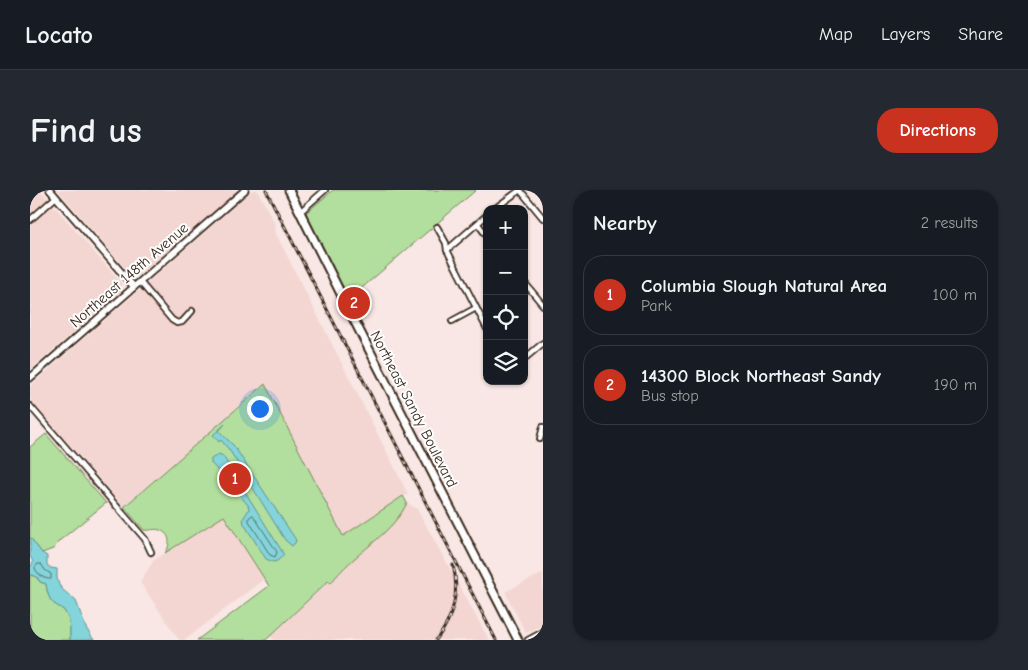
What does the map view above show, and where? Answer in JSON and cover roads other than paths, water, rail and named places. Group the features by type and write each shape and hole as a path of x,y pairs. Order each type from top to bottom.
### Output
{"main road":[{"name":"Northeast Sandy Boulevard","path":"289,190 352,318 518,640"}],"street":[{"path":"50,190 134,287"},
{"name":"Northeast 148th Avenue","path":"30,378 245,190"},
{"path":"300,212 325,190"},
{"path":"499,205 520,190 543,218"},
{"path":"30,220 56,197"},
{"path":"447,250 483,219"},
{"path":"478,224 483,231"},
{"path":"437,227 483,321"},
{"path":"140,282 172,320 177,323 182,322 192,311"},
{"path":"528,287 543,305"},
{"path":"452,321 476,308"},
{"path":"528,356 543,343"},
{"path":"30,406 145,539 151,552"},
{"path":"540,440 543,427"},
{"path":"528,640 543,632"}],"water":[{"path":"225,424 219,431 234,446 296,540 292,546 285,540 230,451 221,440 219,442 213,435"},
{"path":"219,454 223,456 283,553 283,556 277,561 273,562 266,559 244,524 243,519 249,509 248,505 211,463 211,459"},
{"path":"30,537 42,553 47,556 47,565 57,569 59,585 76,601 86,628 94,640 70,640 67,615 62,608 54,604 50,599 46,584 30,574 33,562 30,556"}],"railway":[{"path":"266,190 496,640"},
{"path":"436,640 447,623 454,605 456,585 453,565"}],"place":[{"name":"14300 Block Northeast Sandy","path":"354,303"},
{"name":"Columbia Slough Natural Area","path":"235,479"}]}
